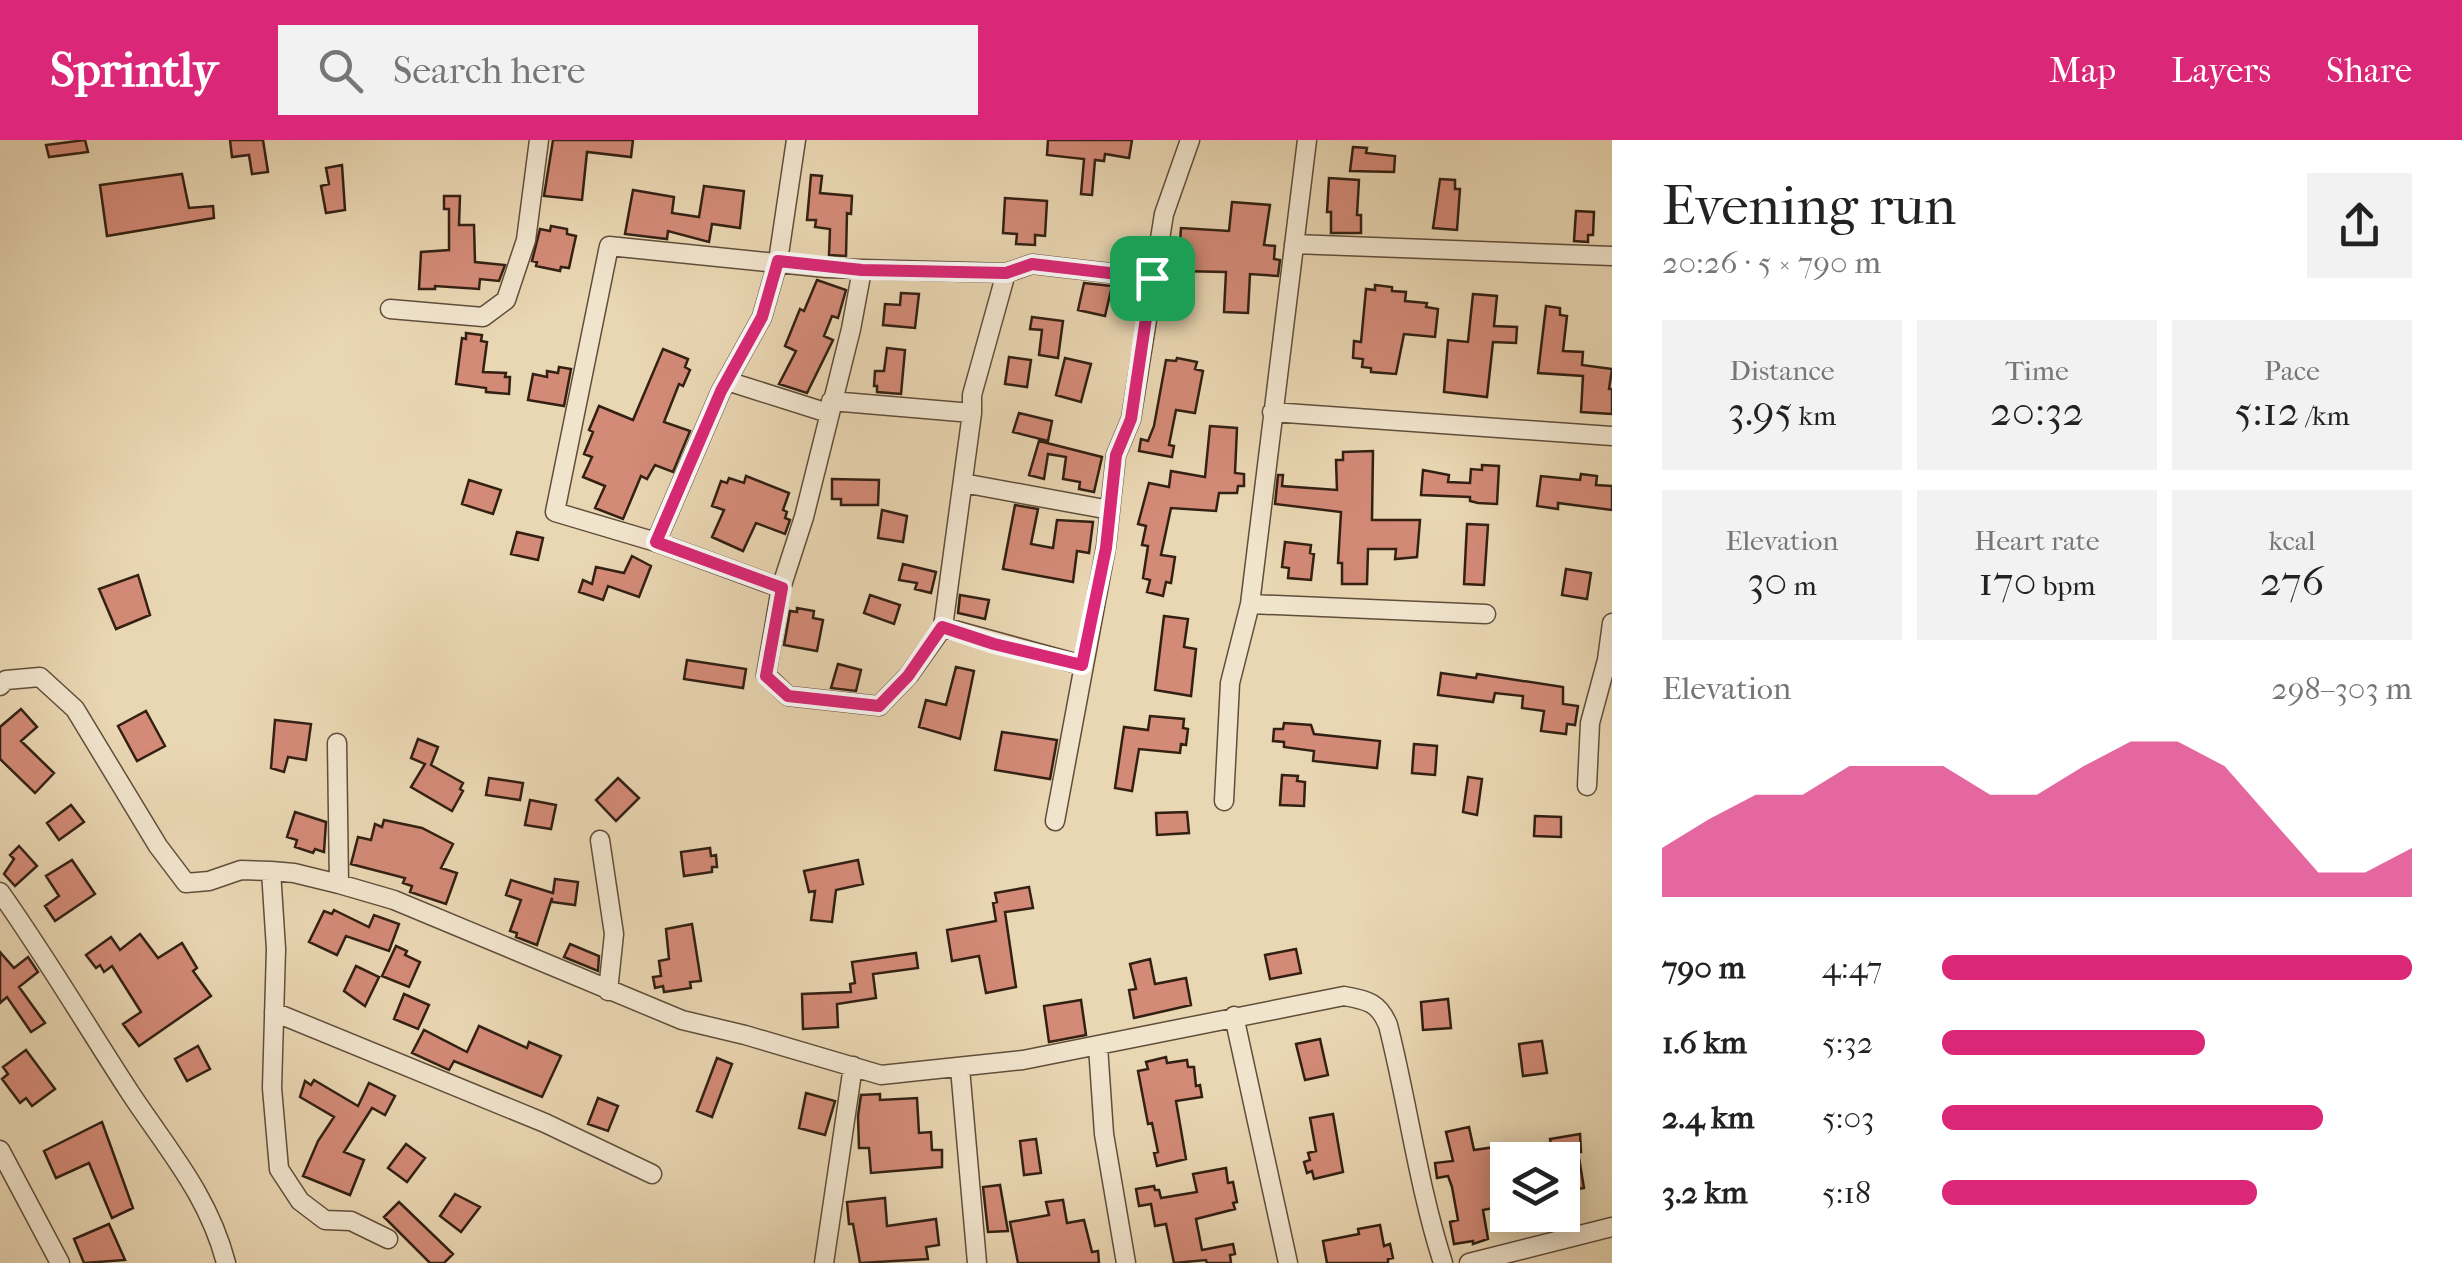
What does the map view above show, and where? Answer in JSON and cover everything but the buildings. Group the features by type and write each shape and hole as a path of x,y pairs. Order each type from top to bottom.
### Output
{"street":[{"path":"390,309 484,317 506,300 526,240 539,140"},
{"path":"656,542 727,381 762,317 778,261 796,140"},
{"path":"1055,821 1106,548 1116,455 1131,419 1164,214 1190,140"},
{"path":"1224,801 1230,683 1250,604 1308,140"},
{"path":"1294,244 1612,256"},
{"path":"782,588 656,542 555,512 609,246 862,270 1006,273 1032,264 1152,278"},
{"path":"862,270 804,518 782,588 766,676 788,696 879,706 908,676 942,627 972,395 1006,273"},
{"path":"727,381 830,407 972,413"},
{"path":"1272,412 1612,436"},
{"path":"963,483 1110,510"},
{"path":"1250,604 1486,614"},
{"path":"1588,786 1590,722 1607,660 1612,623"},
{"path":"942,627 1082,665"},
{"path":"2,679 40,677 75,709 158,846 186,882 209,882 241,870 271,870 339,884 394,900 682,1020 881,1076 1098,1046 1344,996 1368,1000 1382,1010 1388,1025 1412,1126 1420,1185 1443,1263"},
{"path":"337,742 339,884"},
{"path":"600,840 614,934 608,990"},
{"path":"271,870 276,949 272,1088 279,1169 300,1200 325,1220 351,1221 388,1239"},
{"path":"0,892 40,948 138,1106 202,1196 226,1263"},
{"path":"274,1012 544,1123 652,1174"},
{"path":"1234,1016 1288,1263"},
{"path":"1098,1046 1104,1134 1126,1263"},
{"path":"824,1263 852,1066"},
{"path":"960,1068 978,1263"},
{"path":"0,1150 60,1263"},
{"path":"1470,1263 1612,1228"}],"route":[{"path":"778,261 862,270 1006,273 1032,264 1152,278 1131,419 1116,455 1106,548 1082,665 942,627 908,676 879,706 788,696 766,676 782,588 656,542 721,391 762,317 778,261"}]}
